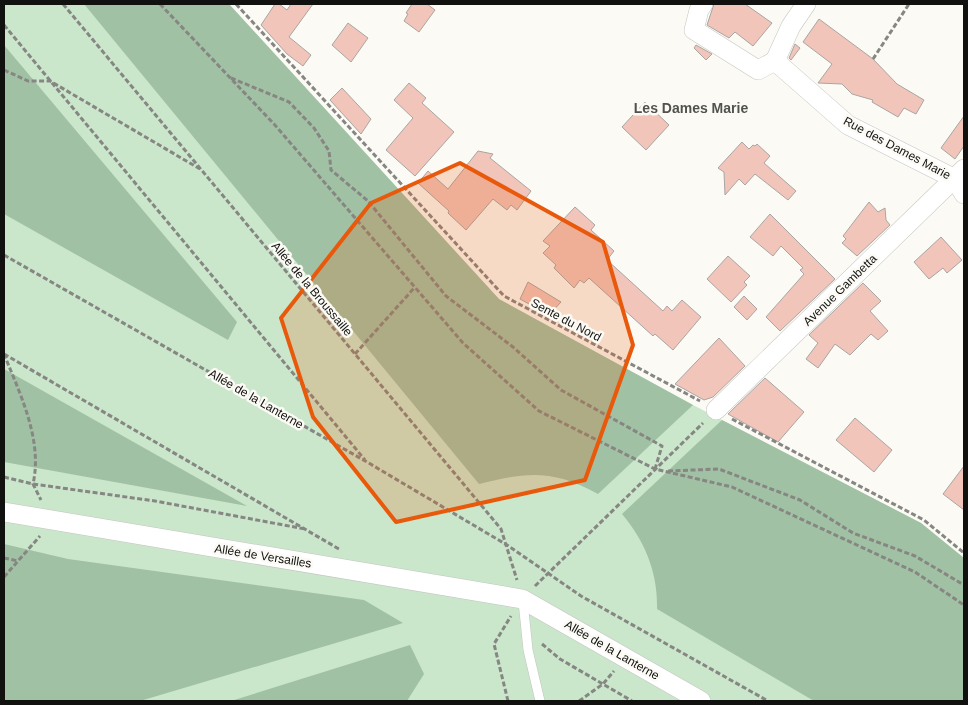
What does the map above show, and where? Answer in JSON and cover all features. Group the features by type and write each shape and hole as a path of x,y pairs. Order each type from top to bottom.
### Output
{"street":[{"path":"703,4 699,10 694,30 758,70 775,60 791,26 806,4"},
{"name":"Rue des Dames Marie","path":"775,60 848,125 961,181"},
{"name":"Avenue Gambetta","path":"716,410 961,181"},
{"name":"Allée de Versailles","path":"4,512 522,599"},
{"name":"Allée de la Lanterne","path":"522,599 702,701"}],"lane":[{"path":"522,599 528,650 540,701"}],"path":[{"name":"Allée de la Broussaille","path":"63,4 501,529 522,599"},
{"path":"160,4 274,124 463,343 539,411 655,469 732,487 915,572 964,605"},
{"name":"Sente du Nord","path":"236,4 504,296 924,520 964,553"},
{"path":"873,59 909,4"},
{"path":"4,25 367,462"},
{"path":"4,70 28,80 50,81 202,170"},
{"path":"229,77 289,102 314,128 329,151 331,170 368,201 446,296 513,347 561,390 662,446 655,469"},
{"name":"Allée de la Lanterne","path":"4,255 367,462 507,544 581,596 768,701"},
{"path":"355,354 415,287"},
{"path":"4,354 23,401 34,442 36,467 33,484 52,521 4,577"},
{"path":"4,354 344,552"},
{"path":"508,701 494,644 522,599 716,410"},
{"path":"663,472 718,469 800,500 853,533 915,556 964,586"},
{"path":"4,477 33,484 155,501 308,530"},
{"path":"4,558 19,561"},
{"path":"539,637 543,645 560,659 632,701"},
{"path":"579,701 603,684 614,670 620,655"}],"highlighted area":[{"path":"460,163 603,242 633,345 585,480 396,522 313,417 281,318 371,203"}],"green space":[{"path":"4,4 229,4 499,299 693,405 921,523 964,558 964,701 4,701"},
{"path":"84,4 229,4 499,299 693,405 598,494 567,480 539,475 511,477 479,484"},
{"path":"4,45 237,322 228,340 4,214"},
{"path":"4,369 13,374 247,506 4,462"},
{"path":"722,420 921,523 964,558 964,701 814,701 657,609 655,583 648,558 637,535 622,514"},
{"path":"4,544 68,559 364,600 403,623 140,701 4,701"},
{"path":"410,645 424,674 407,701 231,701"}],"building":[{"path":"275,4 279,4 287,10 291,4 313,4 289,37 311,55 303,66 287,54 261,25"},
{"path":"412,4 427,4 435,10 419,32 404,21 408,14 406,13"},
{"path":"714,4 745,4 772,23 753,46 735,32 729,38 707,25"},
{"path":"819,19 873,59 897,84 924,100 916,114 904,108 898,117 872,102 873,100 852,94 842,84 818,83 832,64 803,42"},
{"path":"348,23 368,38 351,62 332,45"},
{"path":"795,44 800,48 791,60 789,58"},
{"path":"696,45 712,54 706,60 694,48"},
{"path":"409,83 426,98 422,103 454,132 415,176 386,150 413,118 394,100"},
{"path":"342,88 371,119 361,134 330,100"},
{"path":"645,102 669,125 646,150 622,127"},
{"path":"964,116 964,146 955,159 941,148"},
{"path":"742,142 749,149 757,144 770,156 764,163 796,191 788,200 755,174 745,185 739,179 725,195 724,172 718,168"},
{"path":"478,151 493,154 490,158 531,191 517,210 511,205 507,210 493,199 466,230 448,213 449,211 418,183 428,171 448,189"},
{"path":"869,202 878,212 885,208 886,220 890,225 857,256 842,243 846,239 843,236"},
{"path":"575,207 595,225 591,230 614,251 607,260 663,311 667,306 672,311 682,300 701,317 673,350 655,334 653,336 589,278 584,283 580,280 574,288 554,268 556,265 543,253 550,246 543,241"},
{"path":"770,214 835,279 780,331 766,317 804,274 800,270 803,268 781,246 773,256 750,237"},
{"path":"941,237 962,260 947,273 943,268 929,279 914,262"},
{"path":"728,256 750,276 744,282 747,285 731,302 707,279"},
{"path":"528,282 561,302 549,315 520,299"},
{"path":"863,283 881,301 870,311 888,331 878,340 871,334 850,355 835,344 818,368 806,359 818,343 809,335"},
{"path":"744,296 757,309 747,320 734,307"},
{"path":"719,338 745,366 713,397 704,400 675,384"},
{"path":"765,378 804,412 778,442 728,414"},
{"path":"855,418 892,450 874,472 836,440"},
{"path":"964,466 964,510 943,494"}],"district":[{"name":"Les Dames Marie","path":"691,108"}]}
